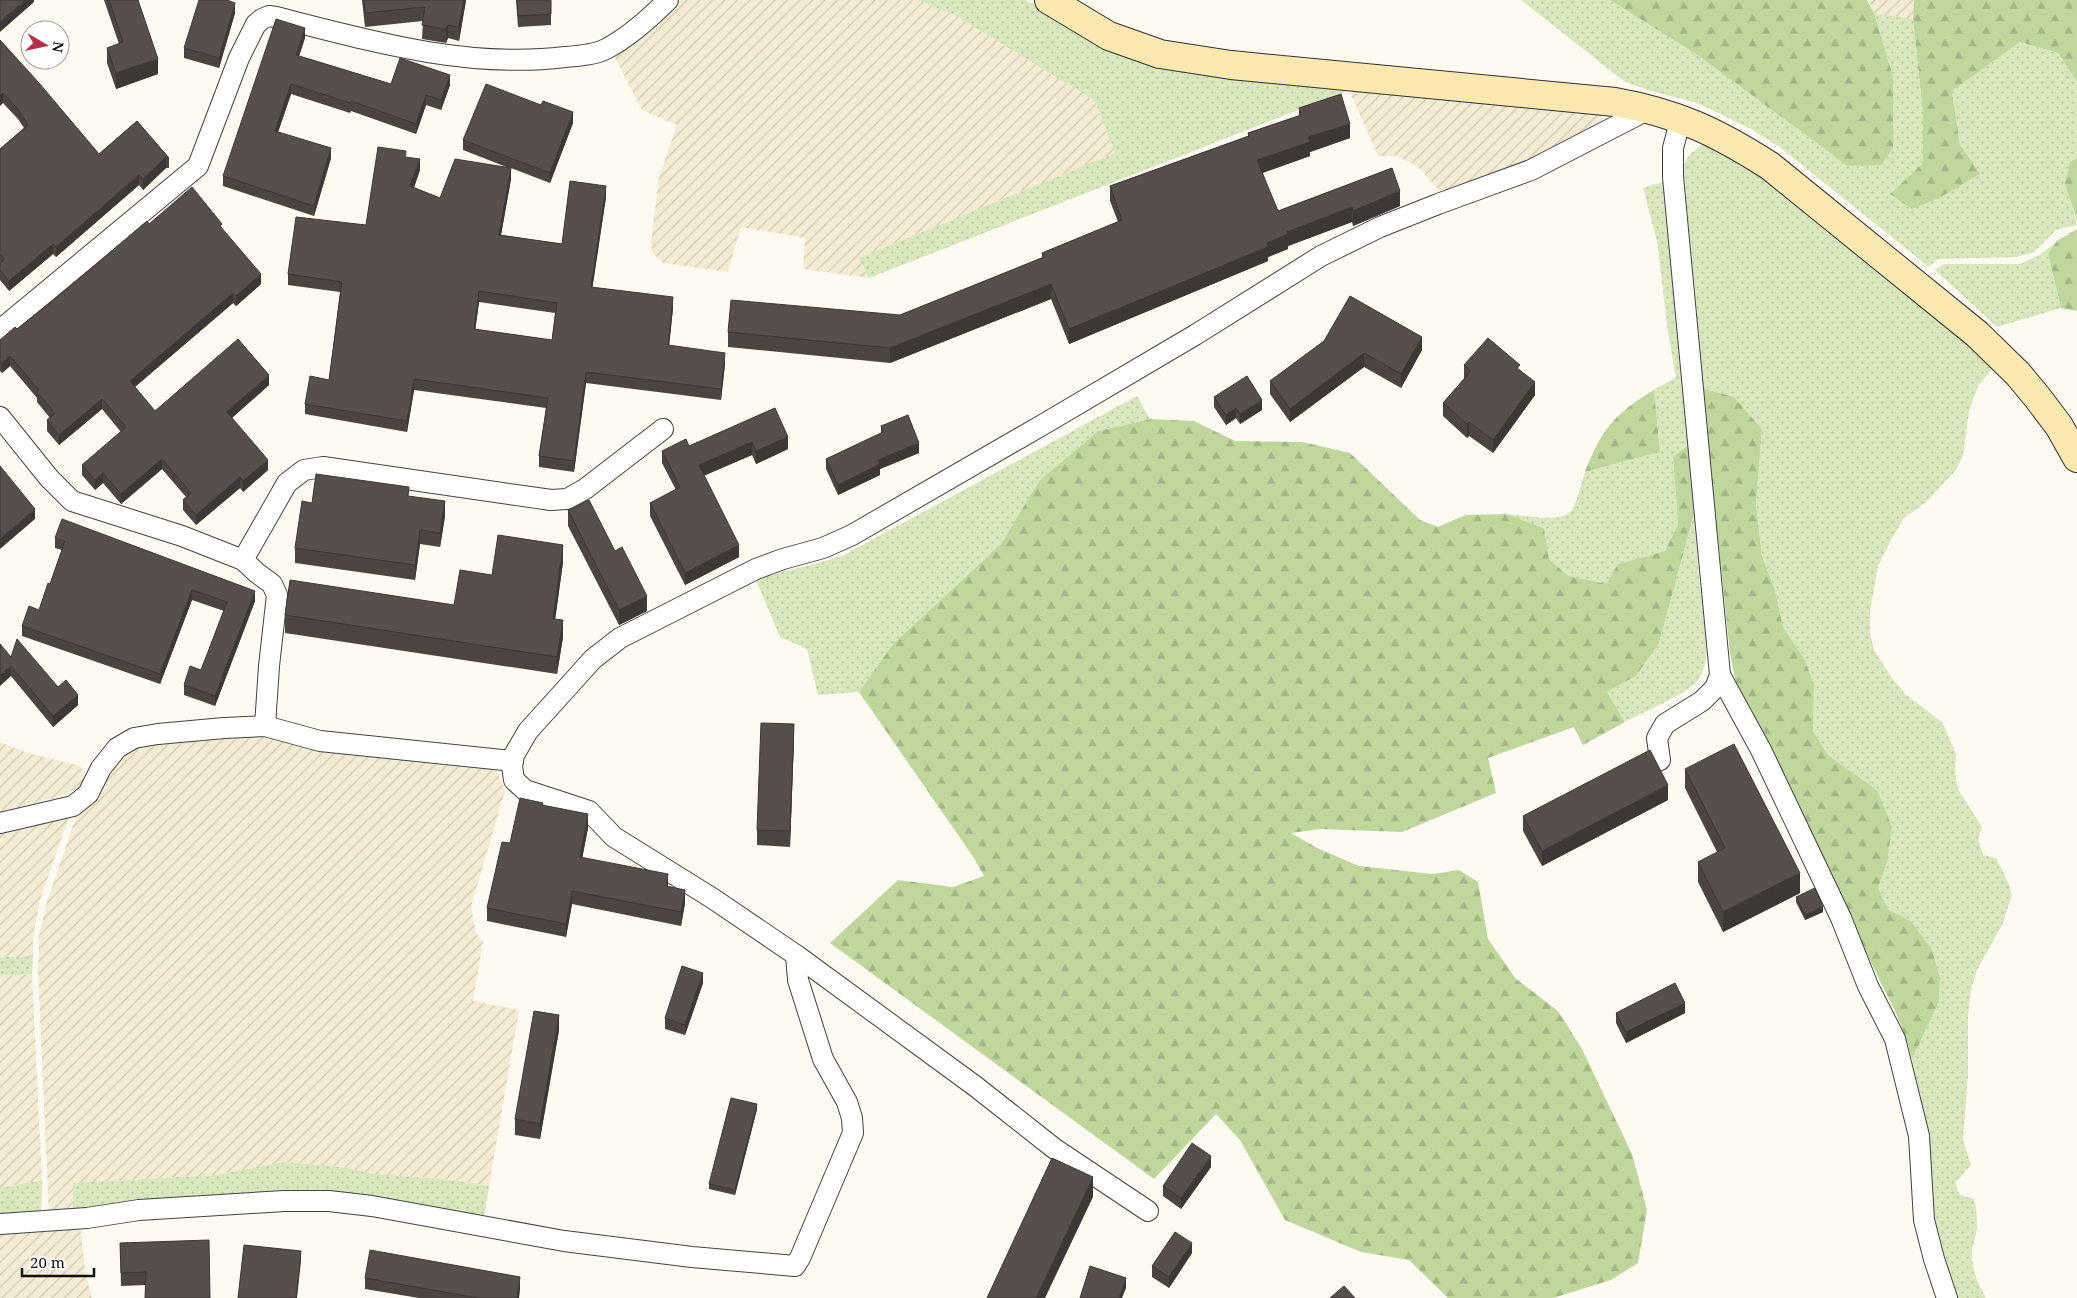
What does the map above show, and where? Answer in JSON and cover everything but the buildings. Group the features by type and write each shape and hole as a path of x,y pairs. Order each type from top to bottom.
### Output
{"street":[{"path":"0,330 198,166 238,58 256,24 262,19 269,16 276,17 447,56 500,60 545,60 582,55 605,49 652,16 668,0"},
{"path":"1049,0 1109,36 1133,46 1170,56 1231,65 1614,102 1651,108 1681,118 1739,146 1770,166 1977,334 2018,374 2037,397 2059,426 2077,458"},
{"path":"1148,1211 1055,1149 975,1086 796,956 712,898 614,837 588,811 525,790 514,780 514,755 528,731 594,659 620,638 756,569 823,548 852,535 1086,400 1321,256 1388,224 1531,170 1651,108"},
{"path":"1681,118 1673,148 1673,177 1720,675 1761,750 1841,918 1868,986 1895,1039 1919,1136 1924,1220 1947,1298"},
{"path":"0,418 49,478 72,501 182,536 243,560 272,584 277,594 268,666 265,726"},
{"path":"243,560 287,483 304,470 323,467 551,500 566,499 585,489 663,429"},
{"path":"1660,760 1657,738 1666,724 1702,701 1715,688 1720,675"},
{"path":"0,824 73,806 88,794 101,768 116,748 134,738 158,734 265,726 320,741 513,761"},
{"path":"0,1224 88,1218 140,1210 284,1201 329,1201 372,1206 564,1241 692,1257 795,1266 853,1133 852,1118 847,1102 823,1059 798,980 796,956"}],"shaded area":[{"path":"681,0 917,0 955,15 1095,101 1115,153 859,258 869,278 803,269 805,238 741,227 728,272 663,263 652,253 651,243 659,177 677,125 642,110 611,50 660,19"},
{"path":"1868,0 1914,0 1913,19 1874,13"},
{"path":"1349,90 1600,113 1602,120 1598,127 1578,141 1455,192 1439,190 1420,169 1411,163 1396,156 1378,156"},
{"path":"266,730 494,764 505,791 471,906 476,933 483,941 473,1001 519,1010 489,1186 453,1180 375,1174 341,1167 285,1162 215,1175 73,1183 73,1214 49,1216 38,974 39,936 47,901 74,823 76,807 118,758 135,745"},
{"path":"0,742 25,752 80,766 85,776 83,786 57,797 0,812"},
{"path":"71,811 40,900 33,937 33,956 0,957 0,822"},
{"path":"32,974 42,1180 0,1188 0,976"},
{"path":"80,1223 85,1269 92,1298 0,1298 0,1227"}],"green space":[{"path":"917,0 1025,0 1089,31 1349,90 869,278 859,258 1115,153 1095,101 955,15"},
{"path":"1521,0 1610,0 1699,56 1893,76 1874,13 1913,19 1923,113 1923,163 1890,194 1960,145 1952,91 2020,42 2058,53 2077,82 2077,158 2070,162 2066,183 2077,225 2056,230 2034,252 2016,257 1937,259 1929,267 1781,148 1751,129 1697,103 1625,82"},
{"path":"1610,0 1867,0 1874,13 1893,76 1893,148 1881,165 1848,166 1699,56"},
{"path":"1914,0 2077,0 2077,82 2058,53 2020,42 1952,91 1960,145 1980,174 1939,198 1912,209 1890,194 1923,163 1923,113 1913,19"},
{"path":"1703,144 1779,181 1950,327 1993,368 1978,386 1969,411 1963,456 1956,470 1925,503 1904,518 1891,540 1878,566 1870,611 1870,633 1874,650 1892,678 1905,694 1942,722 1956,754 1955,771 1958,789 1982,827 1978,839 1983,855 1996,858 2012,895 2002,925 1977,970 1971,990 1968,1015 1968,1076 1963,1140 1971,1165 1955,1183 1960,1195 1974,1199 1977,1225 1972,1249 1972,1262 1977,1281 1986,1298 1958,1298 1936,1233 1931,1208 1921,1108 1912,1059 1939,1002 1940,978 1932,949 1911,921 1888,909 1878,888 1887,862 1877,790 1828,755 1813,731 1814,685 1805,660 1783,627 1775,590 1762,556 1756,503 1762,429 1734,397 1702,388 1682,168 1689,155"},
{"path":"2077,158 2077,221 2065,183 2070,162"},
{"path":"1663,182 1688,445 1673,457 1678,524 1665,551 1618,564 1606,585 1568,576 1549,559 1544,528 1506,514 1531,517 1560,517 1572,510 1585,472 1660,452 1654,390 1676,377 1668,332 1657,241 1643,188"},
{"path":"2077,229 2077,311 2061,308 2048,254 2057,241"},
{"path":"2057,241 2048,254 2061,308 1997,327 1935,270 1944,264 2020,264 2040,255"},
{"path":"1702,388 1734,397 1762,429 1756,503 1762,556 1775,590 1783,627 1805,660 1814,685 1813,731 1828,755 1877,790 1892,827 1887,862 1878,888 1888,909 1911,921 1932,949 1940,978 1939,1002 1912,1059 1894,1009 1737,690 1730,653"},
{"path":"1654,390 1660,452 1585,472 1597,445 1610,424 1629,407"},
{"path":"1137,396 1150,419 1098,431 1039,481 1001,544 893,644 859,692 818,695 807,649 780,637 756,580 844,555"},
{"path":"1150,419 1194,421 1235,441 1302,442 1350,453 1420,520 1438,527 1466,515 1506,514 1544,528 1549,559 1568,576 1606,584 1618,564 1665,551 1678,524 1673,457 1688,445 1694,514 1659,643 1636,676 1607,692 1625,722 1583,745 1574,727 1488,758 1496,793 1402,832 1320,829 1291,833 1317,848 1359,866 1433,874 1459,870 1478,882 1488,939 1516,979 1558,1011 1582,1049 1632,1154 1647,1210 1638,1263 1611,1280 1553,1298 1448,1298 1409,1260 1361,1252 1285,1220 1240,1140 1216,1114 1154,1179 830,943 898,880 953,887 984,876 974,858 859,692 893,644 1001,544 1039,481 1098,431"},
{"path":"1694,514 1707,643 1703,670 1698,680 1685,691 1625,722 1607,692 1636,676 1659,643"},
{"path":"33,956 32,974 0,976 0,957"},
{"path":"285,1162 341,1167 375,1174 453,1180 489,1186 484,1218 397,1202 73,1214 73,1183 215,1175"},
{"path":"42,1180 41,1217 0,1219 0,1188"}]}
